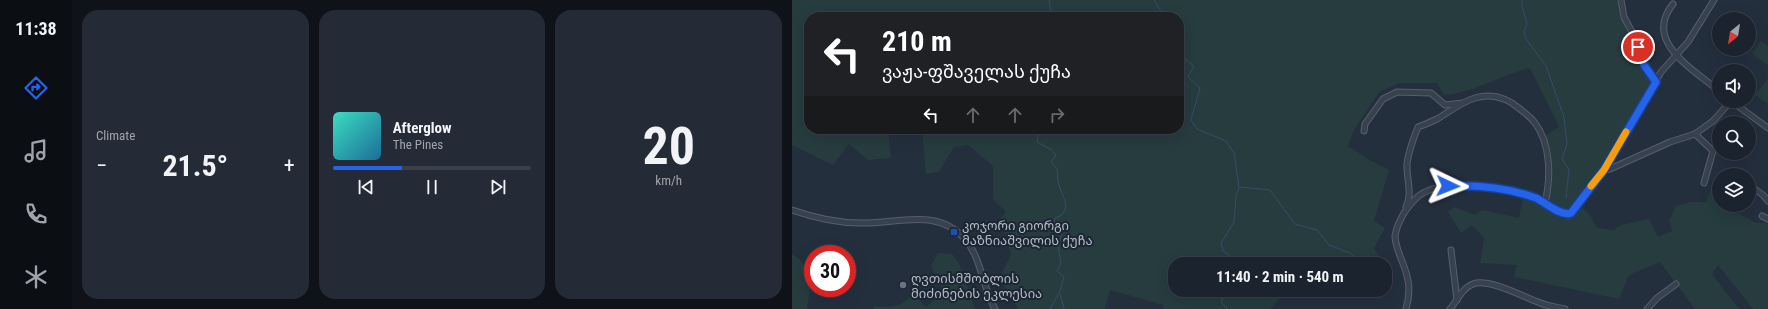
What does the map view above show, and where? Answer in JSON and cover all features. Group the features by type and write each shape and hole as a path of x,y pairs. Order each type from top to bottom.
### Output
{"street":[{"path":"1621,0 1624,17 1632,32 1641,58 1656,82"},
{"path":"1402,218 1415,199 1423,193 1448,186 1508,191 1524,194 1545,203 1564,214 1571,213 1604,170 1667,64 1688,42 1714,0"},
{"path":"1673,4 1666,16 1665,34 1671,49 1712,85"},
{"path":"1364,131 1365,124 1378,104 1383,99 1397,92 1431,93 1445,105 1466,102"},
{"path":"1406,309 1410,296 1409,282 1398,250 1395,235 1409,199 1407,164 1411,144 1418,127 1436,120 1475,98 1497,95 1514,104 1535,122 1542,133 1546,150 1548,191 1545,203"},
{"path":"1604,170 1610,169 1670,142 1695,134 1713,121 1725,108"},
{"path":"1741,108 1768,128"},
{"path":"1695,134 1713,151 1704,183"},
{"path":"1756,190 1763,194 1768,201"},
{"path":"792,210 819,219 843,222 863,223 929,218 944,223 955,230 972,250 988,296 995,309"},
{"path":"1762,216 1768,219"},
{"path":"1450,250 1457,300"},
{"path":"1450,309 1466,288 1473,284 1483,283 1504,288 1538,302 1565,309"},
{"path":"1647,309 1657,298 1676,284"}],"green space":[{"path":"792,0 1617,0 1632,43 1653,83 1608,158 1574,208 1568,211 1561,210 1549,202 1549,155 1545,136 1559,127 1530,68 1455,94 1444,95 1437,83 1400,83 1379,92 1354,130 1348,146 1371,161 1389,170 1374,221 1385,228 1374,248 1379,257 1168,257 1168,297 1280,297 1271,309 1163,309 1164,305 1110,290 1105,309 1018,309 1000,277 1011,255 1000,219 1006,212 993,199 993,166 968,145 954,147 939,172 926,174 922,134 1184,134 1184,12 804,12 804,134 889,134 891,158 868,160 849,144 833,165 792,145"},
{"path":"1761,41 1768,46 1768,65 1755,56 1756,48"},
{"path":"1768,78 1768,104 1756,96"},
{"path":"1712,187 1712,212 1736,212 1756,223 1768,223 1768,309 1753,309 1718,265 1712,274 1739,309 1695,309 1660,262 1633,273 1628,277 1619,299 1514,277 1517,265 1480,263 1484,238 1472,225 1461,233 1448,212 1454,207 1475,215 1482,210 1519,218 1523,197 1550,207 1564,219 1571,218 1581,206 1589,214 1597,228 1613,230 1621,225 1649,219 1658,237 1672,231 1669,221 1676,206 1691,202 1706,202"},
{"path":"938,253 952,254 959,263 975,309 874,309 874,307 890,306 902,303 911,296 918,299 926,307 944,292 931,266"},
{"path":"792,254 804,265 804,297 809,297 807,309 792,309"}],"waterway":[{"path":"1049,0 1051,12"},
{"path":"1154,0 1161,12"},
{"path":"1522,0 1522,6 1527,24 1524,31 1526,39 1546,66 1564,117 1567,144 1562,159 1569,170 1566,198"},
{"path":"1184,58 1194,66 1188,77 1200,88 1191,120 1197,129 1226,141 1234,153 1239,187 1236,196 1234,222 1221,243 1223,251 1230,257"},
{"path":"1042,134 1038,135 1037,142 1050,149 1056,155 1051,162 1057,169 1058,183 1065,200 1064,211 1062,215 1055,218 1054,226 1062,234 1058,247 1061,263 1057,271 1064,277 1060,291 1050,309"},
{"path":"1240,187 1270,190 1295,224 1317,230 1329,245 1350,253 1355,257"},
{"path":"1060,294 1064,309"},
{"path":"1224,297 1221,302 1228,309"}],"slow traffic":[{"path":"1591,186 1604,170 1626,132"}],"place":[{"name":"კოჯორი გიორგი მაზნიაშვილის ქუჩა","path":"954,232"},
{"name":"ღვთისმშობლის მიძინების ეკლესია","path":"903,285"}],"route":[{"path":"1448,186 1492,189 1524,194 1545,203 1564,214 1574,211 1588,189 1604,170 1656,82 1644,65 1638,47"}]}
